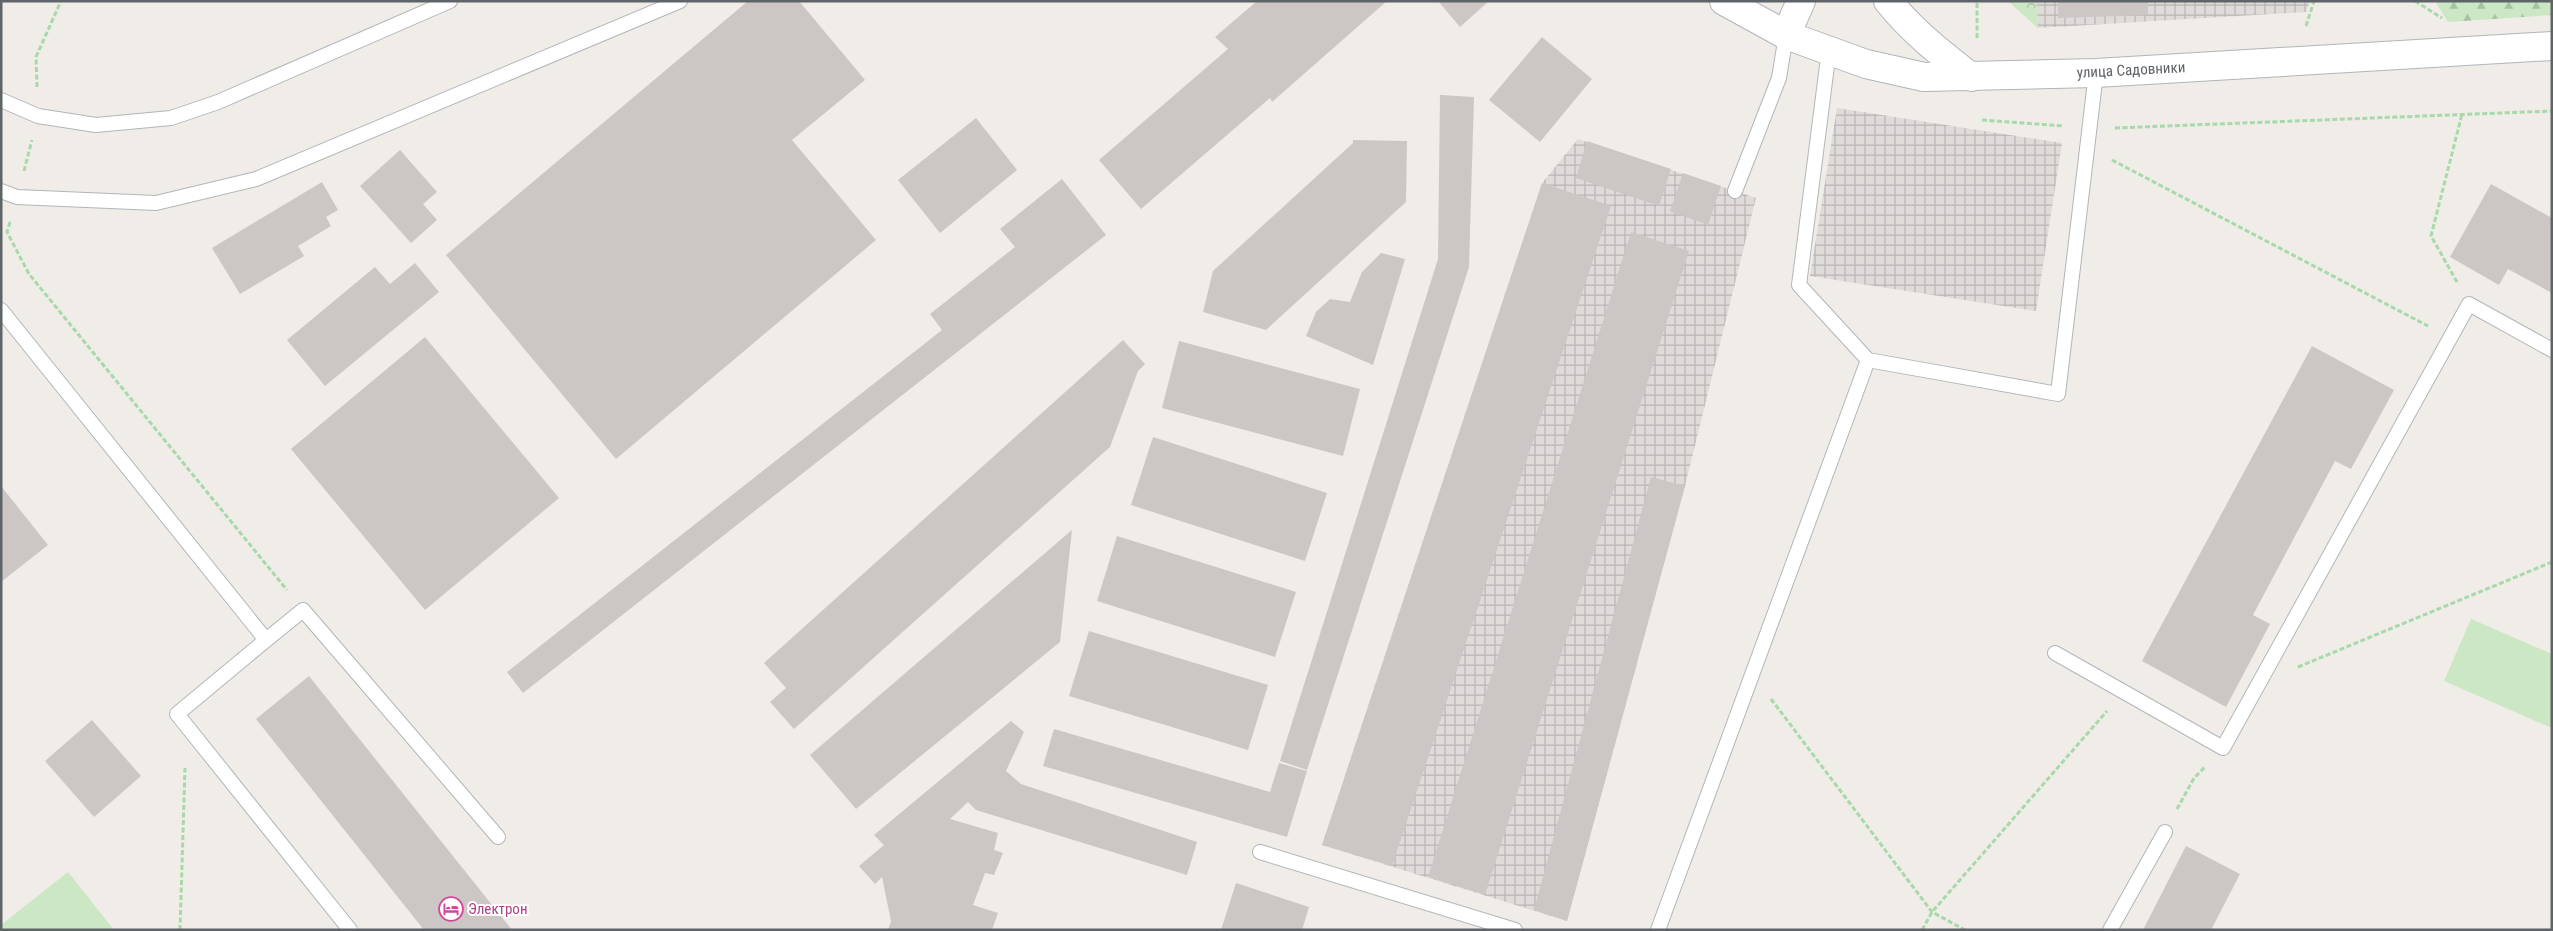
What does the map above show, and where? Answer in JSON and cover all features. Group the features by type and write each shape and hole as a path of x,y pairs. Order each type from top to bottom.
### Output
{"street":[{"name":"улица Садовники","path":"1724,1 1786,34 1866,64 1924,77 2096,72 2552,46"},
{"path":"1786,34 1801,1"},
{"path":"1888,1 1903,20 1928,44 1971,77"}],"lane":[{"path":"1,100 38,116 96,125 171,118 218,102 450,1"},
{"path":"1,191 17,197 156,203 256,179 680,1"},
{"path":"1735,191 1779,78 1786,34"},
{"path":"1830,50 1799,285 1868,360 2058,394 2096,72"},
{"path":"2055,653 2223,748 2469,304 2552,350"},
{"path":"1,310 266,640"},
{"path":"1658,930 1868,360"},
{"path":"350,930 177,714 303,610 498,837"},
{"path":"2110,930 2165,832"},
{"path":"1260,852 1516,930"}],"path":[{"path":"1977,1 1977,43"},
{"path":"2306,26 2314,1"},
{"path":"2414,1 2448,22"},
{"path":"1982,120 2090,128 2552,111"},
{"path":"2462,114 2431,236 2469,304"},
{"path":"2088,147 2450,337"},
{"path":"17,197 7,232 29,274 303,610"},
{"path":"2258,684 2552,562"},
{"path":"1752,674 1932,912 1965,930"},
{"path":"1922,930 1932,912 2123,692"},
{"path":"180,930 187,726"},
{"path":"2165,832 2194,778 2223,748"}],"shaded area":[{"path":"2036,1 2310,1 2306,12 2038,28"},
{"path":"1837,108 2062,143 2036,311 1810,276"},
{"path":"1578,139 1756,198 1685,486 1567,921 1322,845 1542,183"}],"green space":[{"path":"2008,1 2036,1 2038,28"},
{"path":"2435,1 2552,1 2552,15 2448,22"},
{"path":"2471,619 2552,654 2552,728 2444,681"},
{"path":"68,872 114,930 4,930 1,925"}],"building":[{"path":"748,1 799,1 865,80 792,140 876,240 616,459 446,255"},
{"path":"1257,1 1387,1 1272,102 1270,98 1141,209 1099,160 1228,49 1215,37"},
{"path":"1438,1 1489,1 1460,27"},
{"path":"2058,1 2148,1 2148,15 2058,18"},
{"path":"1542,37 1592,79 1540,142 1489,100"},
{"path":"1440,95 1474,97 1469,267 1307,770 1280,761 1438,259"},
{"path":"976,118 1017,170 940,233 898,180"},
{"path":"1353,140 1407,141 1406,202 1266,330 1203,312 1213,271 1353,143"},
{"path":"1587,141 1671,169 1659,206 1576,178"},
{"path":"400,150 437,192 423,204 437,220 411,243 360,186"},
{"path":"1683,173 1721,186 1708,225 1670,211"},
{"path":"1062,179 1106,235 523,693 507,672 942,330 930,314 1015,247 1000,229"},
{"path":"322,182 338,210 326,217 331,226 298,246 304,256 240,294 212,248"},
{"path":"1542,183 1611,206 1392,866 1322,845"},
{"path":"2491,184 2552,218 2552,293 2508,269 2499,285 2450,257"},
{"path":"1631,232 1689,251 1485,895 1428,877"},
{"path":"1381,253 1405,259 1373,365 1306,336 1316,312 1330,299 1350,302 1362,272"},
{"path":"415,263 439,292 325,386 287,340 375,267 390,284"},
{"path":"425,337 559,498 425,610 291,449"},
{"path":"1123,340 1145,364 1138,371 1110,447 794,729 770,702 786,688 764,663"},
{"path":"1179,341 1360,389 1343,456 1162,408"},
{"path":"2312,346 2394,390 2351,469 2335,461 2253,615 2270,624 2226,707 2142,661"},
{"path":"1153,437 1327,493 1305,561 1131,505"},
{"path":"1651,477 1685,486 1567,921 1534,910"},
{"path":"1,486 48,545 1,582"},
{"path":"1072,530 1060,642 856,809 810,755"},
{"path":"1117,536 1296,592 1275,657 1097,601"},
{"path":"1089,631 1268,685 1248,750 1069,696"},
{"path":"309,676 512,930 424,930 256,719"},
{"path":"92,720 141,776 94,817 45,761"},
{"path":"1011,721 1024,732 1006,771 1021,784 1197,842 1187,875 976,810 968,802 950,819 998,833 994,850 1003,853 994,875 985,873 973,905 998,913 992,930 888,930 891,921 882,877 875,884 859,866 884,845 874,835"},
{"path":"1054,729 1270,792 1279,763 1307,771 1287,837 1043,766"},
{"path":"2186,846 2240,874 2211,930 2143,930"},
{"path":"1236,883 1309,907 1302,930 1221,930"}],"place":[{"name":"Электрон","path":"451,909"}]}
